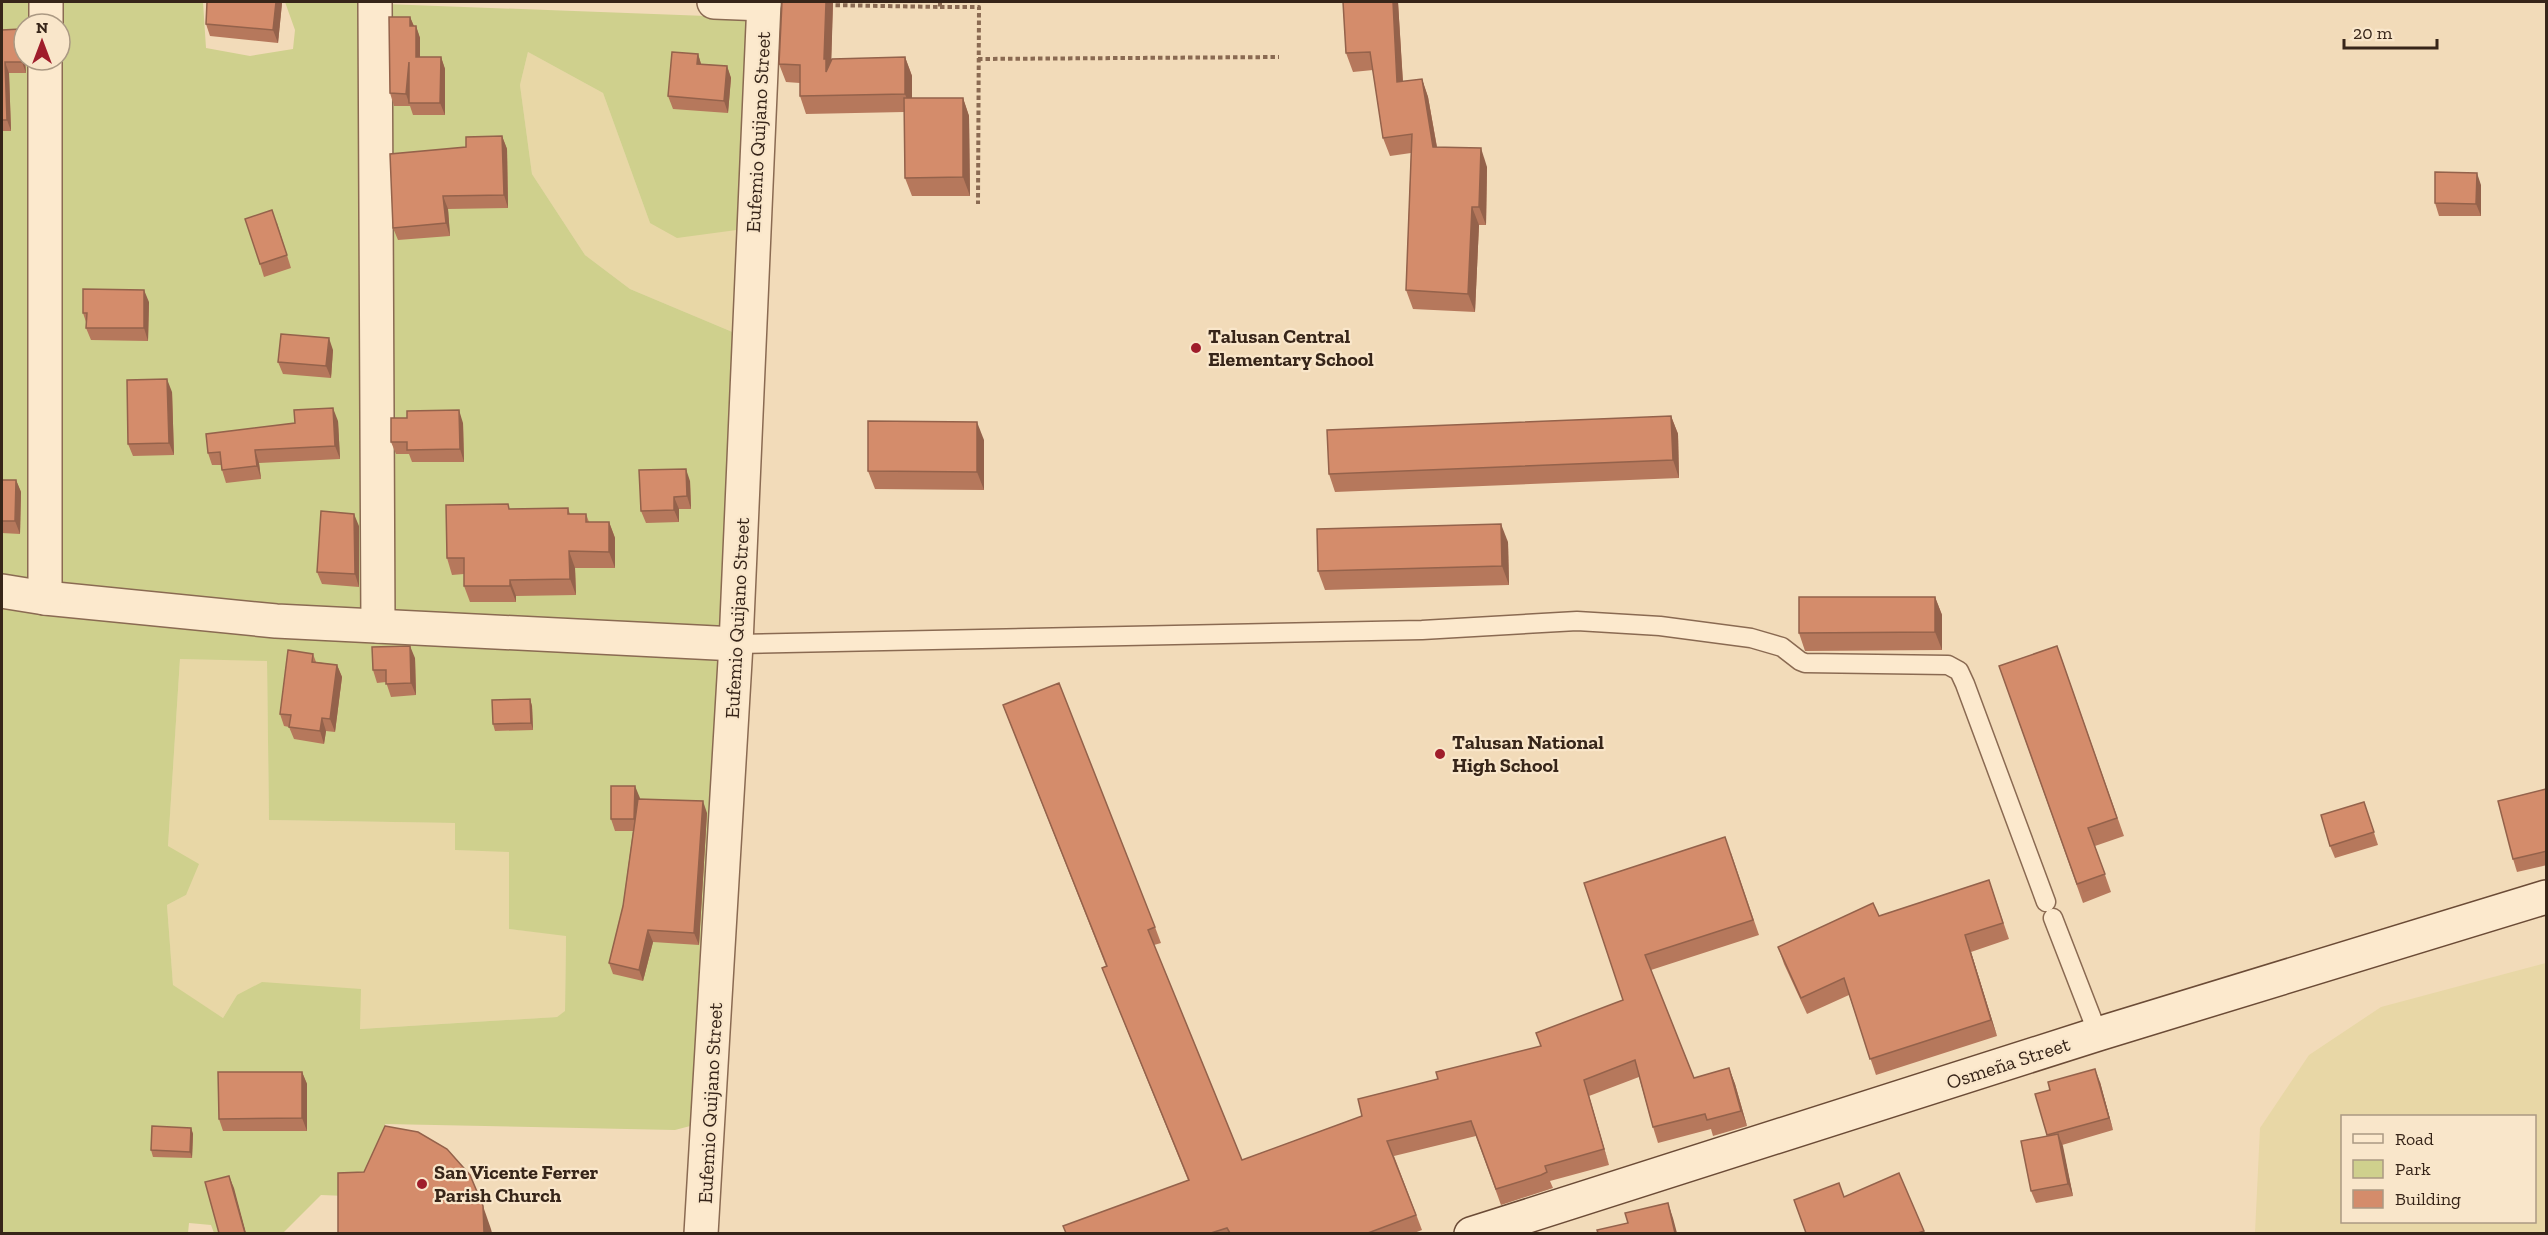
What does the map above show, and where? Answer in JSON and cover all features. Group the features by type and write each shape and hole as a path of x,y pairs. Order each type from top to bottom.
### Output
{"street":[{"path":"375,2 378,626"},
{"path":"714,2 764,3"},
{"name":"Eufemio Quijano Street","path":"702,1233 736,644 764,3"},
{"path":"45,72 45,598"},
{"path":"2,591 45,598 276,621 736,644"},
{"name":"Osmeña Street","path":"1471,1233 2097,1034 2547,897"}],"lane":[{"path":"736,644 1422,630 1577,621 1660,626 1751,638 1782,647 1806,663 1948,665 1959,671 1965,684 2097,1034"}],"path":[{"path":"822,5 940,4 979,7 978,204"},
{"path":"978,59 1279,57"}],"shaded area":[{"path":"528,52 603,93 650,223 744,229 742,336 630,289 585,255 532,174 520,85"},
{"path":"180,659 267,660 269,820 456,823 455,850 509,851 509,929 566,935 565,1012 557,1017 359,1029 237,995 223,1018 173,986 167,905 186,895 168,846"},
{"path":"2546,963 2546,1233 2255,1233 2260,1128 2309,1055 2381,1007"}],"green space":[{"path":"2,2 35,2 35,12 12,12 12,72 35,72 35,581 2,577"},
{"path":"55,2 203,2 206,48 250,56 293,49 295,30 285,2 361,2 362,616 61,585 60,72 72,72 72,12 57,12"},
{"path":"385,4 733,17 752,22 744,229 677,238 650,223 603,93 528,52 520,85 532,174 585,255 630,289 742,336 731,630 403,614 396,609 394,602"},
{"path":"2,608 210,630 716,659 724,683 694,1125 675,1130 385,1124 393,1150 346,1196 321,1195 283,1233 214,1233 211,1225 189,1223 188,1233 2,1234","holes":["180,659 267,661 269,820 455,823 455,850 509,852 509,929 566,936 565,1011 557,1017 360,1029 361,989 262,982 237,995 223,1018 173,985 167,905 186,895 199,864 168,846"]}],"building":[{"path":"207,2 276,2 273,30 206,24"},
{"path":"782,2 826,2 824,59 826,59 826,72 832,59 905,57 905,94 800,96 800,65 779,64"},
{"path":"1343,2 1393,2 1397,82 1422,79 1433,147 1481,148 1479,207 1472,207 1468,294 1406,290 1412,134 1383,138 1370,52 1346,53"},
{"path":"389,17 410,17 410,26 416,26 416,57 441,57 440,103 409,103 409,62 406,94 390,93"},
{"path":"12,29 12,62 5,62 7,120 2,120 2,30"},
{"path":"672,52 698,54 697,64 727,66 724,101 668,96"},
{"path":"904,98 963,98 963,177 905,178"},
{"path":"502,136 504,195 443,196 446,223 393,228 390,154 466,147 466,137"},
{"path":"2435,172 2477,173 2476,204 2435,203"},
{"path":"272,210 287,255 260,264 245,219"},
{"path":"83,289 144,290 144,328 86,328 87,313 83,313"},
{"path":"281,334 329,338 326,366 278,362"},
{"path":"167,379 169,443 128,444 127,380"},
{"path":"333,408 335,446 255,450 257,466 222,470 220,452 208,453 206,434 295,423 294,410"},
{"path":"459,410 460,449 407,450 407,442 391,442 391,418 407,418 407,411"},
{"path":"1671,416 1673,460 1329,474 1327,430"},
{"path":"868,421 977,422 977,472 868,471"},
{"path":"686,469 687,496 674,497 674,510 641,511 639,470"},
{"path":"2,480 16,480 15,521 2,521"},
{"path":"508,504 509,509 568,508 568,514 586,514 586,522 609,522 609,552 569,551 570,579 510,580 510,586 464,586 464,558 447,558 446,505"},
{"path":"321,511 354,514 355,574 317,572"},
{"path":"1501,524 1502,566 1318,571 1317,529"},
{"path":"1799,597 1935,597 1935,632 1799,633"},
{"path":"410,646 411,683 386,684 386,670 373,670 372,647"},
{"path":"2057,646 2117,818 2088,828 2105,874 2077,884 1999,666"},
{"path":"288,650 313,654 312,662 337,665 330,719 322,718 320,731 289,727 291,715 280,714"},
{"path":"1059,683 1155,927 1148,930 1242,1160 1362,1116 1358,1099 1438,1079 1436,1072 1541,1046 1536,1033 1623,1000 1584,883 1725,837 1753,920 1645,955 1694,1078 1729,1068 1741,1111 1707,1120 1705,1114 1653,1127 1635,1060 1584,1080 1604,1149 1545,1166 1547,1172 1541,1175 1496,1189 1471,1121 1387,1141 1416,1215 1368,1233 1230,1233 1227,1228 1211,1233 1066,1233 1063,1226 1189,1180 1102,968 1107,966 1003,705"},
{"path":"530,699 531,723 493,724 492,700"},
{"path":"611,786 635,786 634,819 611,819"},
{"path":"2546,789 2547,851 2513,859 2498,801"},
{"path":"638,799 703,801 694,933 648,930 639,970 609,963 623,906"},
{"path":"2364,802 2374,832 2330,846 2321,815"},
{"path":"1989,880 2003,923 1965,935 1991,1020 1870,1059 1844,978 1801,998 1778,947 1873,903 1879,916"},
{"path":"2095,1069 2109,1118 2047,1135 2035,1094 2050,1090 2048,1082"},
{"path":"218,1072 302,1072 302,1118 219,1119"},
{"path":"152,1126 191,1128 190,1152 151,1150"},
{"name":"San Vicente Ferrer Parish Church","path":"385,1126 418,1132 447,1149 470,1175 483,1206 484,1233 338,1233 338,1173 364,1172"},
{"path":"2058,1134 2068,1184 2031,1191 2021,1141"},
{"path":"1899,1173 1924,1231 1918,1233 1806,1233 1794,1200 1839,1183 1844,1197"},
{"path":"229,1176 245,1233 219,1233 205,1182"},
{"path":"1668,1203 1675,1233 1598,1233 1597,1230 1628,1223 1625,1213"}],"place":[{"name":"Talusan Central Elementary School","path":"1196,348"},
{"name":"Talusan National High School","path":"1440,754"},
{"name":"San Vicente Ferrer Parish Church","path":"422,1184"}]}
